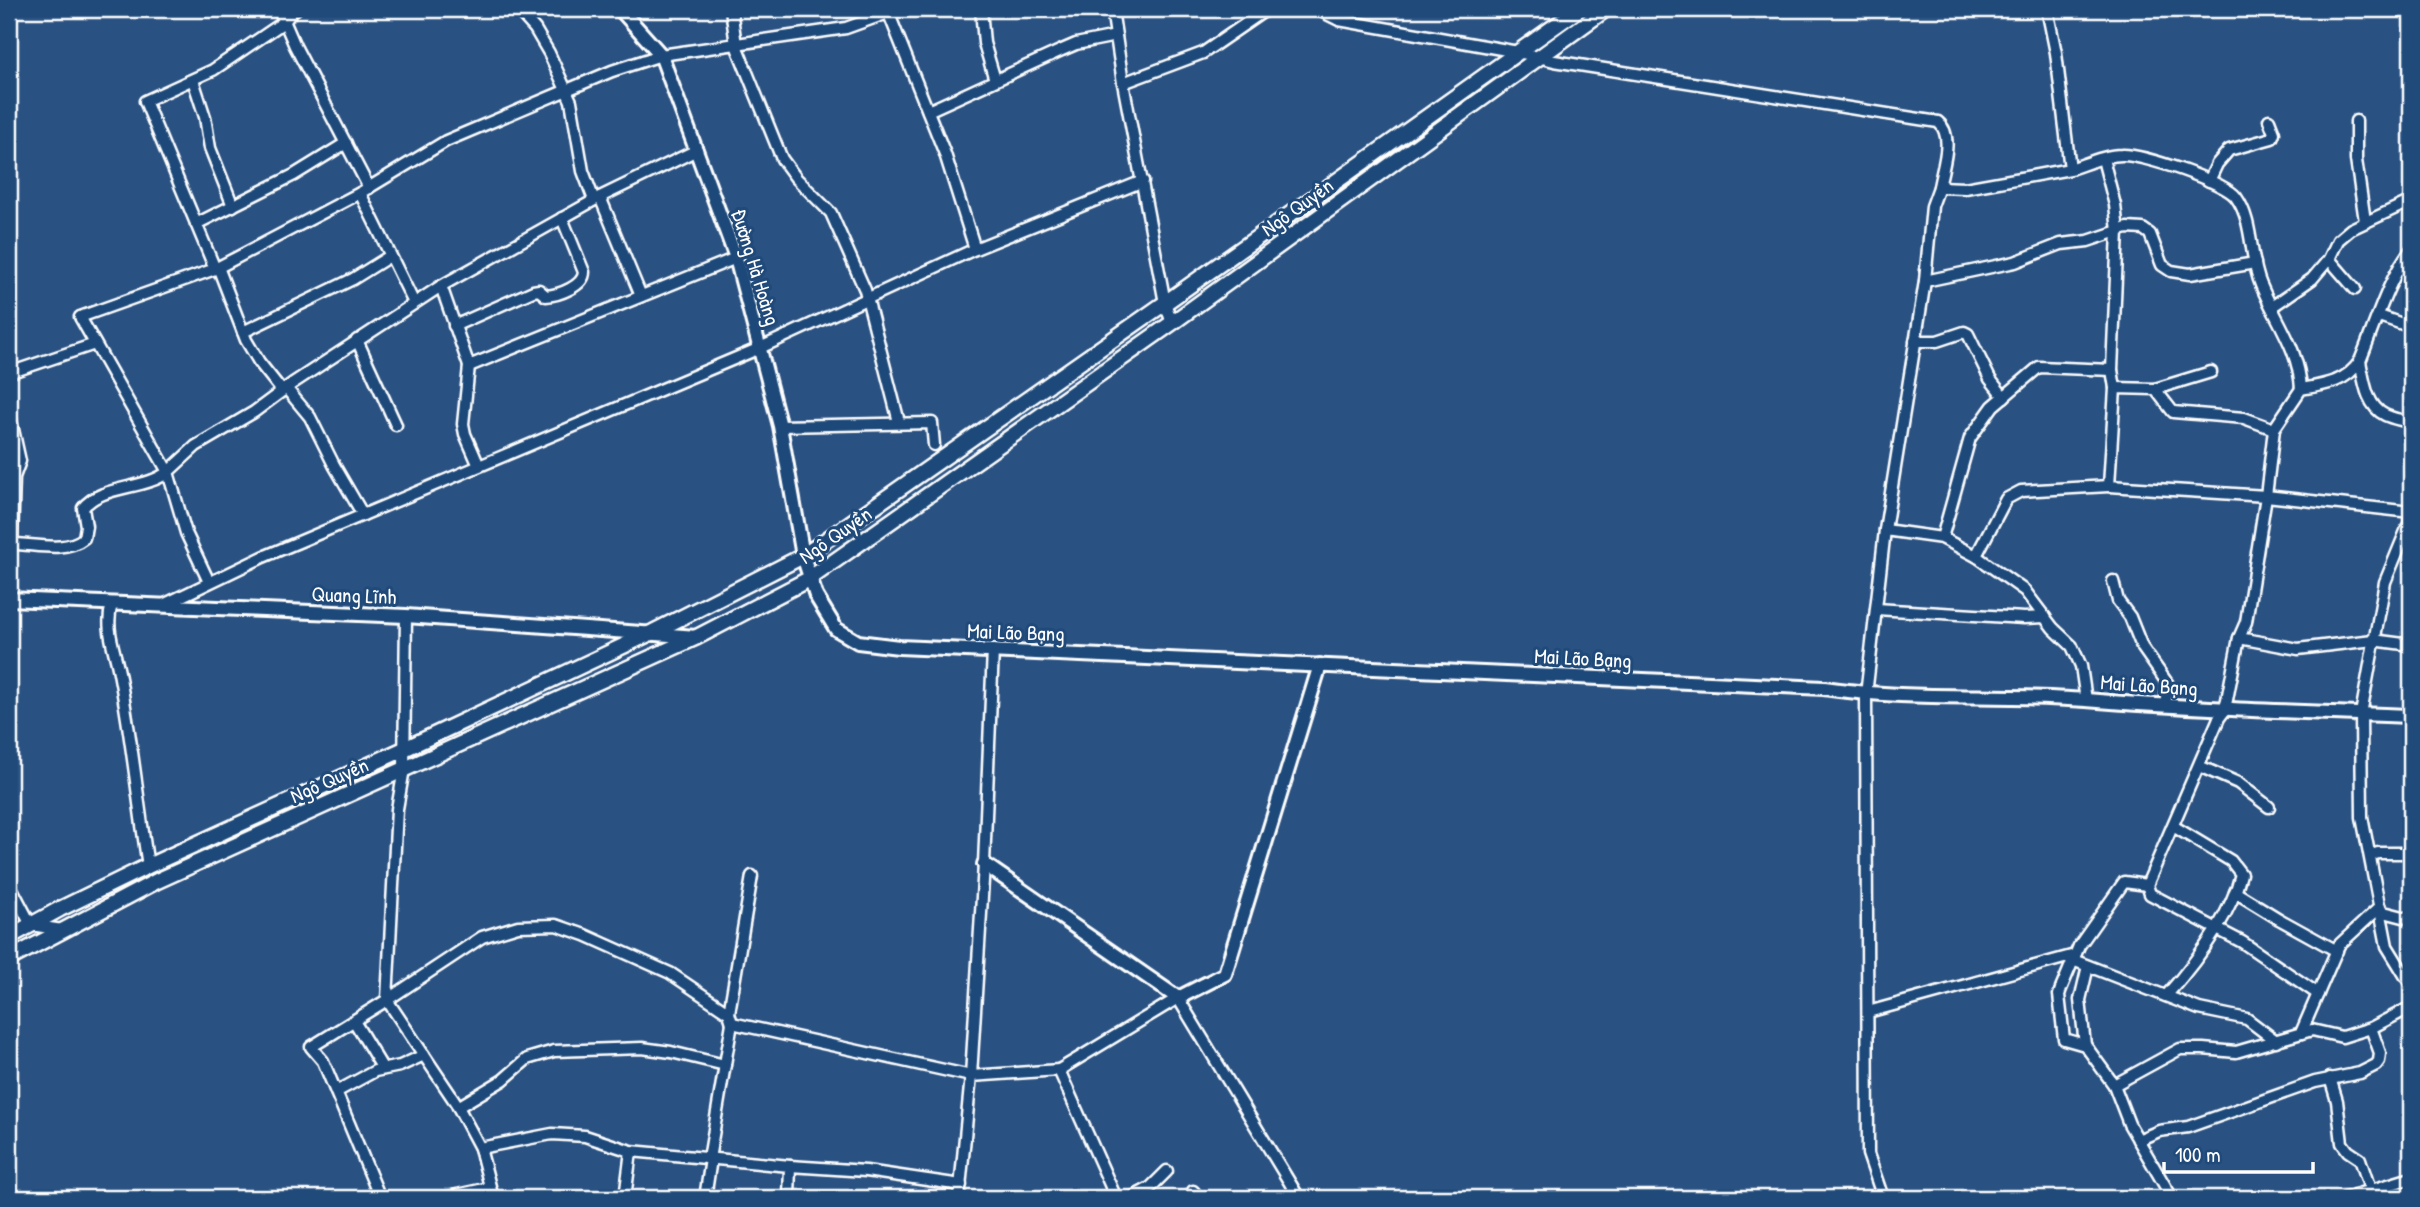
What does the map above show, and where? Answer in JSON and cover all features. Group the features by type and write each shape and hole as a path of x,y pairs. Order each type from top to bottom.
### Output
{"main road":[{"name":"Ngô Quyền","path":"9,937 148,866 653,632 803,556 1578,9"},
{"name":"Ngô Quyền","path":"9,960 157,881 698,637 809,579 1172,323 1606,9"}],"street":[{"path":"279,9 346,144 390,256 414,303"},
{"path":"296,9 284,22 213,70 145,101 243,332 259,362 310,417 363,514"},
{"path":"517,9 535,29 566,90 575,120 583,171 641,296"},
{"name":"Đường Hà Hoàng","path":"620,9 662,55 736,258 780,426 803,556"},
{"path":"731,9 736,45 782,159 796,178 831,213 847,246 867,298 899,422"},
{"path":"209,582 186,533 168,471 80,317 217,268 365,191 446,141 612,71 662,55 846,28 887,11 899,9"},
{"path":"981,9 984,43 995,80"},
{"path":"1112,9 1123,83 1165,303 1172,323"},
{"path":"1123,83 1203,53 1267,9"},
{"path":"1317,9 1339,20 1540,57 1938,122 1943,126 1947,137 1939,187 1931,206 1925,281 1885,530 1866,695 1868,1154 1883,1198"},
{"path":"2047,9 2056,53 2070,169"},
{"path":"887,11 945,154 975,249"},
{"path":"928,111 1076,44 1116,36"},
{"path":"193,80 205,117 210,148 233,206"},
{"path":"2209,181 2217,164 2229,150 2272,138 2274,134 2269,120"},
{"path":"2356,121 2356,160 2365,221"},
{"path":"196,224 294,175 346,144"},
{"path":"9,411 20,460 14,477 11,543 46,547 75,543 84,538 86,526 83,508 91,500 156,480 196,446 254,412 284,389 441,286 597,199 697,150"},
{"path":"1939,187 1965,188 2070,169 2123,155 2183,170 2224,186 2236,198 2246,220 2261,285 2296,354 2301,389 2274,429 2246,622 2239,638 2225,710 2147,885 2150,894 2242,942 2318,994"},
{"path":"2103,159 2115,205 2118,232 2112,370 2115,388 2109,486"},
{"path":"160,606 263,557 363,514 760,348 975,249 1143,181"},
{"path":"2273,306 2312,279 2329,259 2338,240 2351,229 2411,201"},
{"path":"454,326 533,290 538,289 546,296 554,295 581,282 584,272 562,218"},
{"path":"1925,281 2015,262 2061,244 2088,241 2127,228 2143,229 2150,234 2162,265 2171,271 2190,274 2255,264"},
{"path":"2301,389 2339,380 2353,373 2392,281 2411,250"},
{"path":"243,332 353,279 390,256"},
{"path":"469,366 736,258"},
{"path":"2329,259 2355,289"},
{"path":"441,286 469,366 463,424 479,466"},
{"path":"2379,316 2411,327"},
{"path":"1915,341 1937,341 1964,332 1968,334 1990,379 2004,397"},
{"path":"357,340 396,425"},
{"path":"9,373 95,344"},
{"path":"2360,361 2373,406 2383,414 2411,423"},
{"path":"1942,538 1970,438 1993,406 2039,367 2112,370"},
{"path":"2115,388 2155,389 2211,372"},
{"path":"2155,389 2173,412 2244,418 2274,429"},
{"path":"780,426 932,423 934,444"},
{"path":"1976,556 2006,499 2021,491 2109,486 2266,496 2411,512"},
{"path":"2411,519 2385,582 2361,714 2362,817 2387,946 2411,985"},
{"path":"1885,530 1942,538 1976,556 2019,586 2031,597 2080,659 2086,700"},
{"name":"Mai Lão Bạng","path":"803,556 809,579 826,615 836,629 858,642 899,648 1824,688 1866,695 2086,700 2225,710 2411,716"},
{"path":"2113,581 2118,601 2130,617 2142,647 2168,684 2165,706"},
{"name":"Quang Lĩnh","path":"9,599 406,616 698,637"},
{"path":"112,604 108,617 109,629 120,677 148,866"},
{"path":"1876,610 2045,617"},
{"path":"406,616 402,750 404,769 397,809 387,1000 458,1107 480,1148 491,1193 443,1198"},
{"path":"2239,638 2298,649 2373,640 2411,645"},
{"path":"959,1198 971,1076 993,650"},
{"path":"380,1198 323,1061 311,1047 482,937 518,926 556,925 585,935 670,973 731,1018 971,1076 1059,1070 1178,998 1225,974 1320,665"},
{"path":"2199,766 2238,783 2269,807"},
{"path":"2166,996 2216,928 2235,892 2241,874 2236,866 2173,826"},
{"path":"2370,856 2378,853 2411,853"},
{"path":"984,864 1178,998 1296,1197"},
{"path":"705,1198 752,876"},
{"path":"2085,1045 2064,1039 2059,995 2079,946 2124,882 2147,885"},
{"path":"9,883 31,925 63,930"},
{"path":"2235,892 2337,951"},
{"path":"2380,909 2411,919"},
{"path":"2301,1033 2339,945 2380,909"},
{"path":"1868,1012 2074,957 2088,966 2199,1009 2247,1019 2276,1041"},
{"path":"2088,966 2080,1000 2085,1045 2114,1085 2138,1140 2172,1198"},
{"path":"2114,1085 2180,1049 2236,1052 2312,1030 2342,1037 2371,1028 2411,1007"},
{"path":"354,1021 383,1069"},
{"path":"2138,1140 2159,1131 2188,1128 2330,1078 2360,1073 2379,1061 2371,1028"},
{"path":"458,1107 494,1086 527,1059 554,1051 642,1048 671,1052 725,1066"},
{"path":"336,1092 375,1071 400,1066 424,1055"},
{"path":"1059,1070 1116,1198"},
{"path":"2330,1078 2337,1101 2342,1143 2347,1151 2360,1159 2373,1194"},
{"path":"480,1148 552,1134 585,1136 631,1151 866,1171 961,1185"},
{"path":"625,1198 631,1151"},
{"path":"789,1198 790,1166"},
{"path":"1131,1198 1150,1188 1167,1171"},
{"path":"2345,1198 2373,1194 2411,1178"}]}
